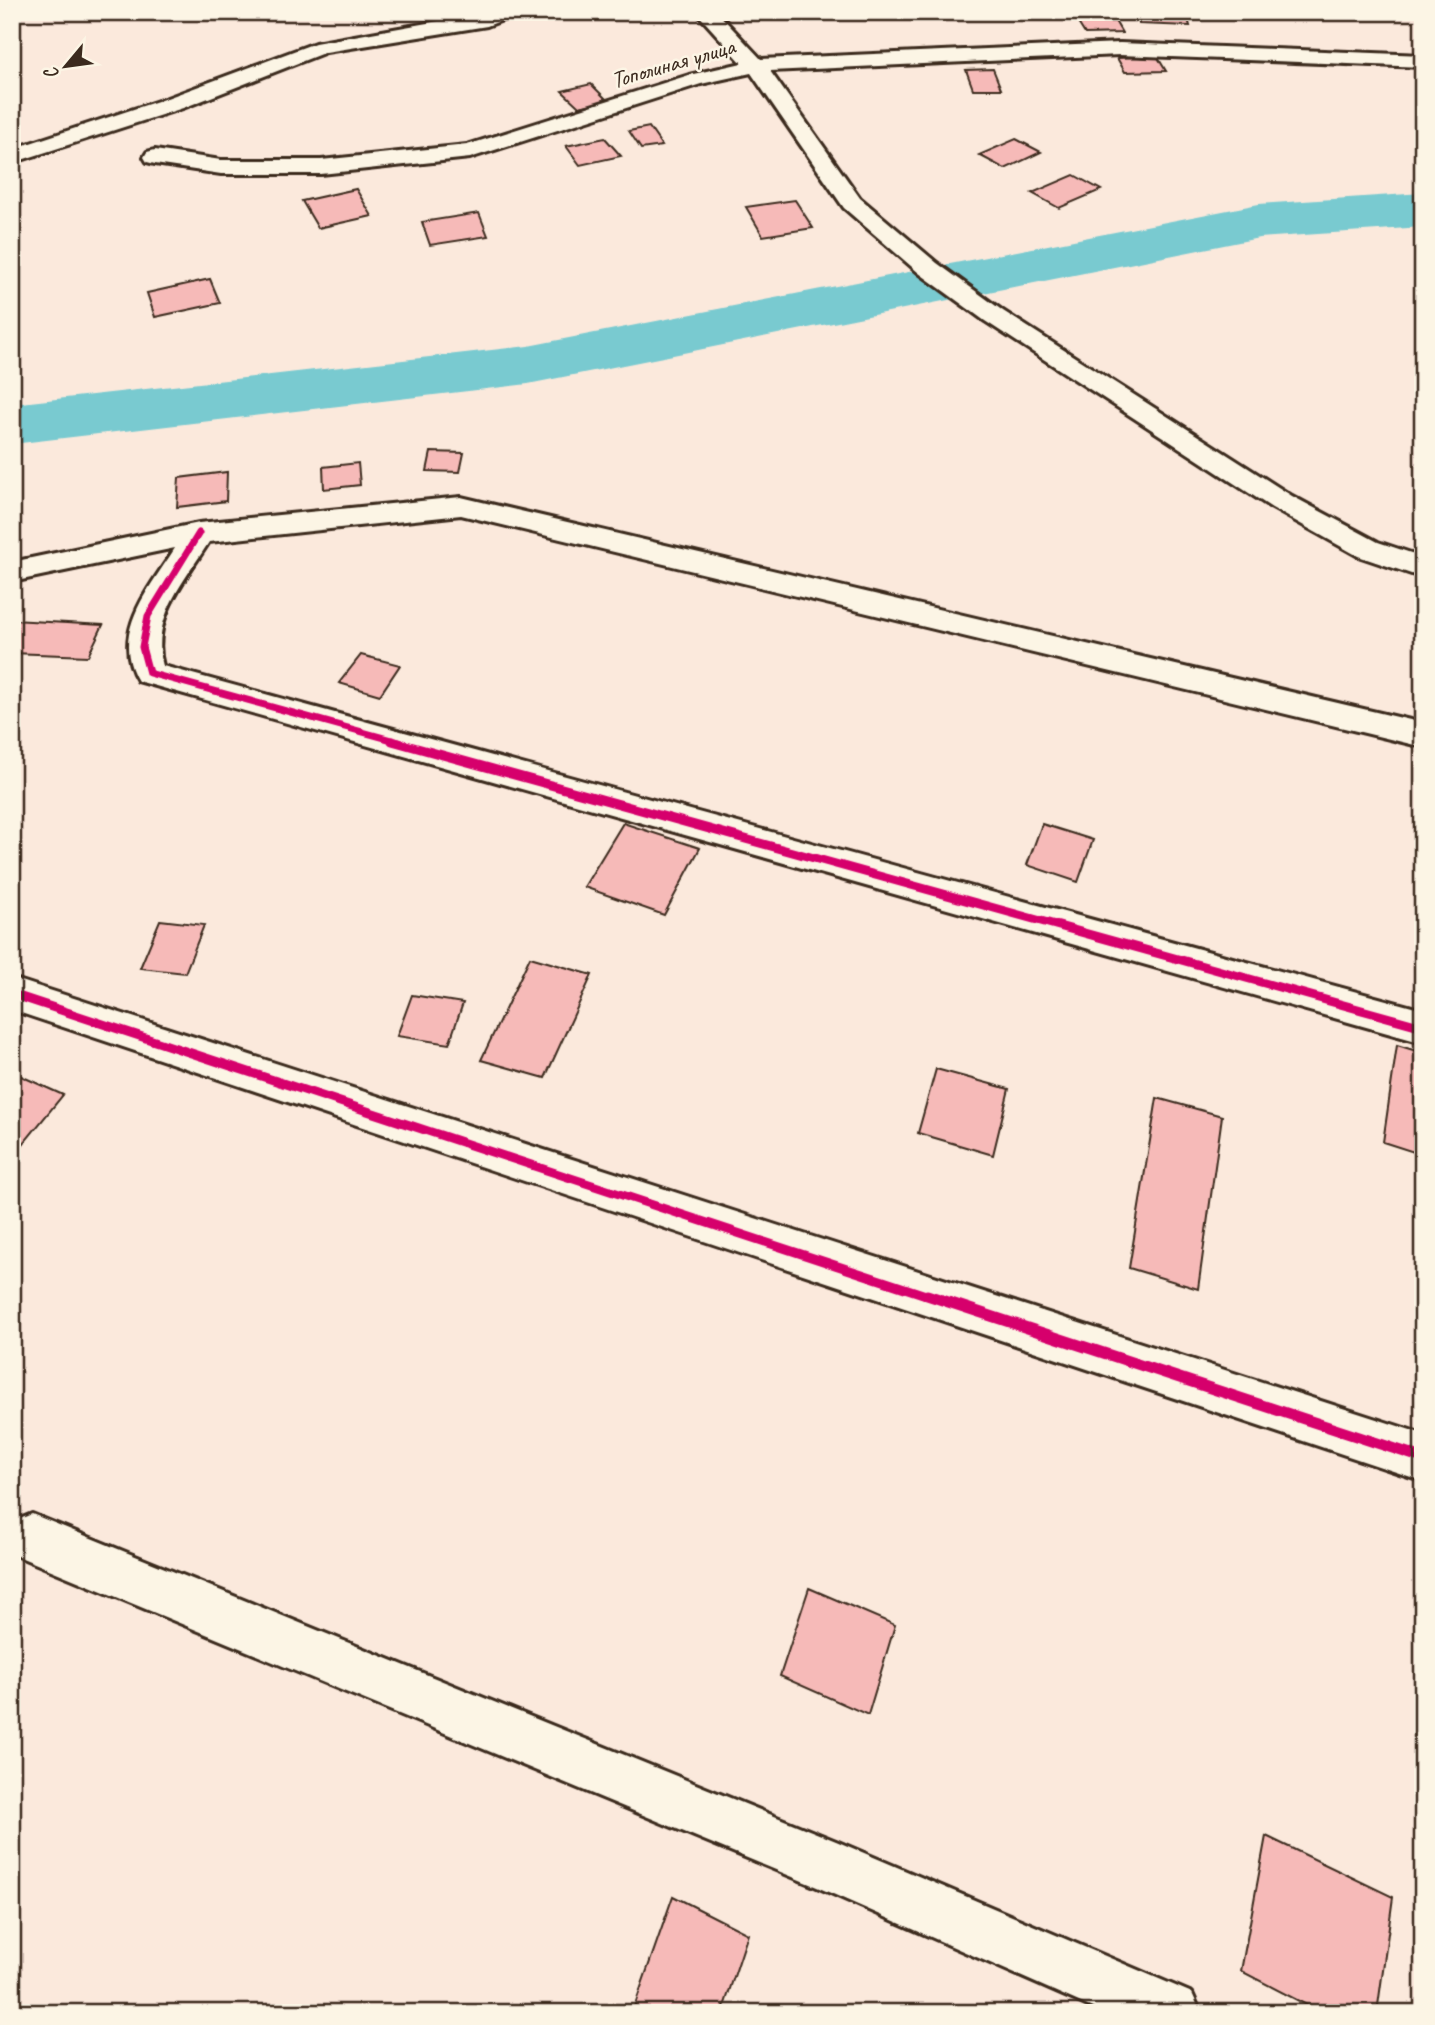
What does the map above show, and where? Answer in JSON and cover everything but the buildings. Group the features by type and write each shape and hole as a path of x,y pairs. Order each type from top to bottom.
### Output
{"street":[{"path":"12,156 175,103 322,47 487,20 506,12"},
{"path":"706,12 756,66 852,203 928,268 994,316 1282,502 1368,549 1423,568"},
{"name":"Тополиная улица","path":"155,157 220,167 321,167 470,151 696,79 756,66 1120,49 1423,61"},
{"path":"12,572 199,533 461,506 1423,735"},
{"path":"199,533 148,616 142,647 149,673 1423,1027"},
{"path":"12,993 1423,1458"},
{"path":"32,1538 836,1868 1172,2013"}],"waterway":[{"path":"12,424 528,365 1259,221 1423,210"}],"cycle path":[{"path":"199,533 148,616 142,647 149,673 1423,1027"},
{"path":"12,994 1423,1458"}]}
